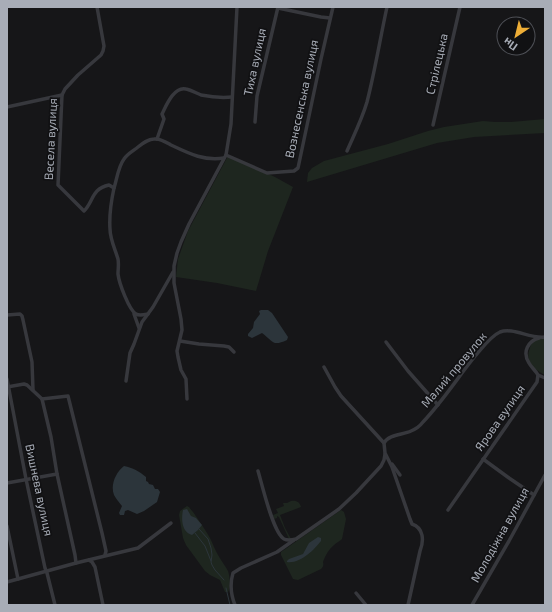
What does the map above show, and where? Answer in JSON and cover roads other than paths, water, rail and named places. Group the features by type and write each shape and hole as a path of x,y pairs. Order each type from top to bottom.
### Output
{"street":[{"name":"Весела вулиця","path":"97,7 104,46 103,51 101,55 71,82 62,95 58,185 84,211 98,190 109,185 114,188"},
{"path":"187,399 186,379 181,370 177,351 182,330 174,283 174,271 177,253 189,224 225,157 231,124 237,7"},
{"path":"278,7 330,18"},
{"name":"Тиха вулиця","path":"255,122 257,96 278,7"},
{"name":"Вознесенська вулиця","path":"225,157 267,172 294,171 298,168 333,7"},
{"path":"347,151 366,103 387,7"},
{"name":"Стрілецька","path":"433,125 460,7"},
{"path":"157,139 164,119 162,114 169,100 178,91 186,89 201,95 232,97"},
{"path":"7,107 62,95"},
{"path":"148,314 137,315 130,308 118,274 118,263 110,230 110,214 114,188 123,160 127,155 148,140 157,139 205,158 212,159 225,157"},
{"path":"126,381 130,353 142,322 153,307 174,271"},
{"path":"134,312 140,330"},
{"path":"7,315 20,314 22,316 32,362 33,390"},
{"name":"Малий провулок","path":"384,443 386,440 407,433 423,423 469,363 496,335 502,332 510,331 539,338 545,337"},
{"path":"539,338 528,344 526,352 527,360 538,375 545,378"},
{"path":"180,341 229,347 234,352"},
{"path":"386,342 408,372 438,405"},
{"path":"235,605 232,591 233,573 277,552 339,509 381,466 384,460 384,443 341,396 324,367"},
{"name":"Ярова вулиця","path":"448,510 535,385 538,375"},
{"name":"Вишнева вулиця","path":"7,379 26,480 55,605"},
{"path":"8,387 24,384 27,385 42,399 76,563"},
{"path":"42,399 68,396 106,551 105,555"},
{"path":"385,453 400,475"},
{"path":"385,453 392,467 412,524 418,526 420,529 423,541 408,605"},
{"path":"483,459 534,495"},
{"path":"258,471 272,518 280,536 288,540 296,539"},
{"path":"7,483 57,474"},
{"name":"Молодіжна вулиця","path":"472,605 545,475"},
{"path":"7,582 46,570 138,548 171,523"},
{"path":"7,526 18,579"},
{"path":"88,560 92,562 95,567 103,605"},
{"path":"356,593 366,605"}],"waterway":[{"path":"199,529 208,539 211,548 212,565 224,580"},
{"path":"195,533 205,546 211,561"},
{"path":"226,588 230,605"}]}
